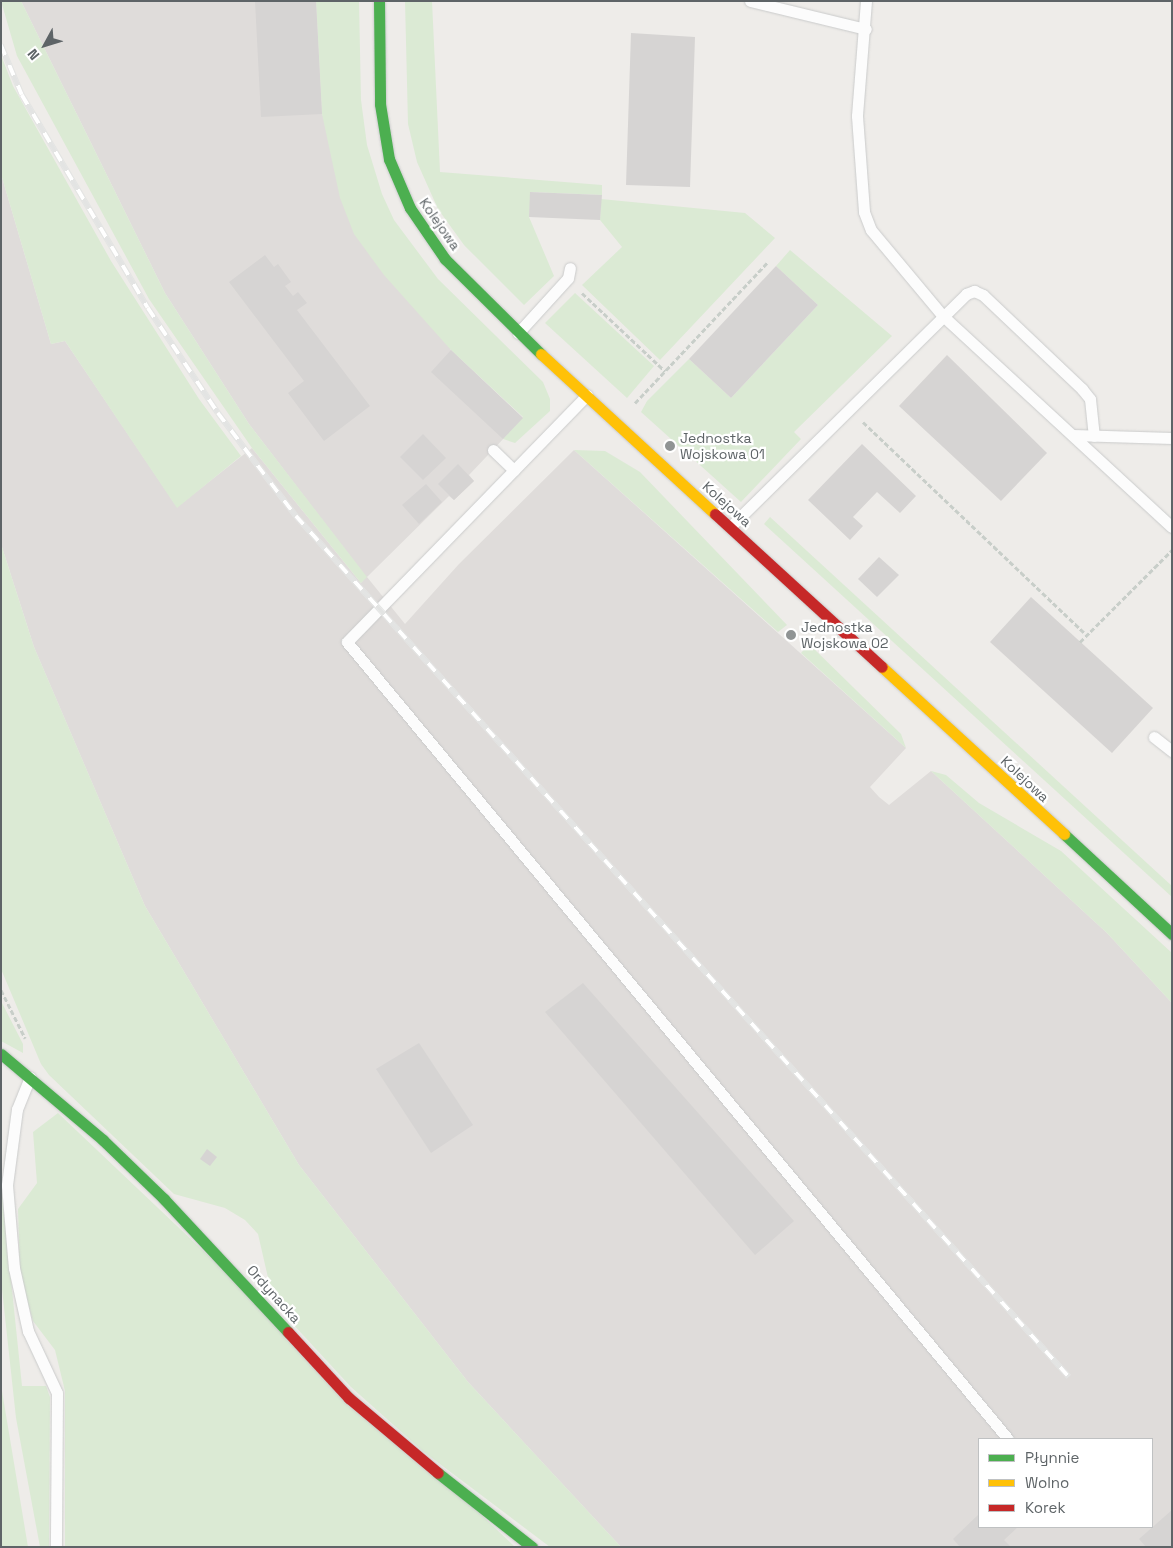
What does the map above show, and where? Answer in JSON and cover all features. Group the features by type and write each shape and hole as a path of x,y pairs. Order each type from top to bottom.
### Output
{"street":[{"name":"Kolejowa","path":"379,1 380,104 387,150 397,183 410,208 440,253 518,333 1172,934"},
{"name":"Ordynacka","path":"1,1054 30,1076 164,1199 350,1398 408,1450 532,1547"}],"lane":[{"path":"750,1 866,29"},
{"path":"866,1 866,29 857,116 864,212 871,230 943,316 1172,527"},
{"path":"518,333 565,282 570,268"},
{"path":"730,527 943,316 966,294 974,291 983,295 1082,389 1090,399 1094,436"},
{"path":"586,395 347,642 1007,1438"},
{"path":"1073,435 1172,438"},
{"path":"493,450 514,470"},
{"path":"1154,737 1172,751"},
{"path":"30,1076 17,1109 7,1185 14,1268 28,1331 57,1393 56,1547"}],"path":[{"path":"632,408 769,261"},
{"path":"565,282 577,288 665,371"},
{"path":"862,421 1087,635"},
{"path":"1080,642 1172,550"}],"shaded area":[{"path":"21,1 316,1 322,114 451,350 523,418 469,475 474,481 454,500 449,496 367,577 405,624 459,564 574,450 906,748 870,787 879,797 889,805 931,771 1107,933 1172,1003 1172,1547 621,1547 468,1382 299,1165 145,906 34,647 1,544 1,174 51,344 65,341 177,507 252,448 361,583 366,577 249,424 165,293"}],"green space":[{"path":"1,1 21,1 165,293 249,424 367,577 361,583 252,448 149,299 17,56"},
{"path":"316,1 359,1 361,100 367,145 382,194 394,220 438,279 543,382 550,399 550,411 515,443 503,439 523,417 451,350 384,275 354,234 340,198 322,114"},
{"path":"405,1 432,1 440,172 602,185 602,195 531,192 529,217 554,276 524,305 464,245 438,209 417,162 408,124"},
{"path":"1,55 13,86 111,261 199,399 241,456 177,508 65,341 51,344 1,174"},
{"path":"601,199 745,213 775,238 660,360 582,285 622,247 600,220"},
{"path":"790,250 892,336 794,432 801,439 741,502 641,412 647,401 689,359 731,398 818,305 776,266"},
{"path":"575,293 654,366 627,398 545,323"},
{"path":"574,450 605,451 640,472 787,625 778,632"},
{"path":"770,517 1172,886 1172,897 764,524"},
{"path":"1,544 34,647 145,906 299,1165 468,1382 621,1547 550,1547 424,1452 351,1387 267,1296 269,1282 258,1234 245,1220 225,1208 174,1194 49,1075 41,1064 1,969"},
{"path":"809,644 901,734 906,748 801,653"},
{"path":"931,771 946,775 979,803 1061,851 1172,953 1172,1003 1107,933"},
{"path":"1,1001 23,1044 23,1053 1,1041"},
{"path":"58,1113 515,1547 65,1547 65,1391 55,1350 33,1321 20,1275 18,1209 37,1183 33,1132"},
{"path":"1,1184 22,1386 46,1386 50,1397 49,1547 40,1547 16,1418 1,1280"},
{"path":"1,1384 2,1391 28,1547 1,1547"}],"building":[{"path":"255,1 316,1 322,114 261,117"},
{"path":"631,33 695,37 690,187 626,185"},
{"path":"530,192 602,195 600,220 529,217"},
{"path":"265,255 274,267 278,264 291,282 285,286 293,296 298,292 307,303 297,310 370,406 324,441 288,393 304,381 229,282"},
{"path":"776,266 818,305 731,398 689,359"},
{"path":"451,350 523,418 503,439 431,372"},
{"path":"947,355 1047,453 1001,501 899,406"},
{"path":"423,434 446,458 423,480 400,457"},
{"path":"862,444 916,496 900,513 877,492 853,517 863,526 850,540 808,500"},
{"path":"458,464 474,481 454,500 438,484"},
{"path":"426,484 442,502 419,524 402,505"},
{"path":"879,557 899,575 877,597 858,579"},
{"path":"1031,597 1153,708 1112,753 990,642"},
{"path":"583,983 794,1221 755,1255 545,1012"},
{"path":"419,1043 473,1125 431,1153 376,1069"},
{"path":"207,1149 217,1157 210,1166 200,1159"},
{"path":"1172,1510 1172,1547 1146,1547 1139,1539"},
{"path":"978,1515 978,1528 1017,1528 1004,1540 1011,1547 960,1547 953,1539"}],"railway":[{"path":"1,45 22,95 148,308 218,413 296,516 1069,1377"}],"traffic: fast":[{"path":"379,1 380,104 389,159 410,208 445,259 541,354"},
{"path":"1064,834 1172,934"},
{"path":"1,1054 103,1140 164,1199 288,1332"},
{"path":"438,1473 532,1547"}],"traffic: slow":[{"path":"541,354 715,514"},
{"path":"882,667 1064,834"}],"traffic: jam":[{"path":"715,514 882,667"},
{"path":"288,1332 349,1398 438,1473"}],"place":[{"name":"Jednostka Wojskowa 01","path":"670,446"},
{"name":"Jednostka Wojskowa 02","path":"791,635"}]}
